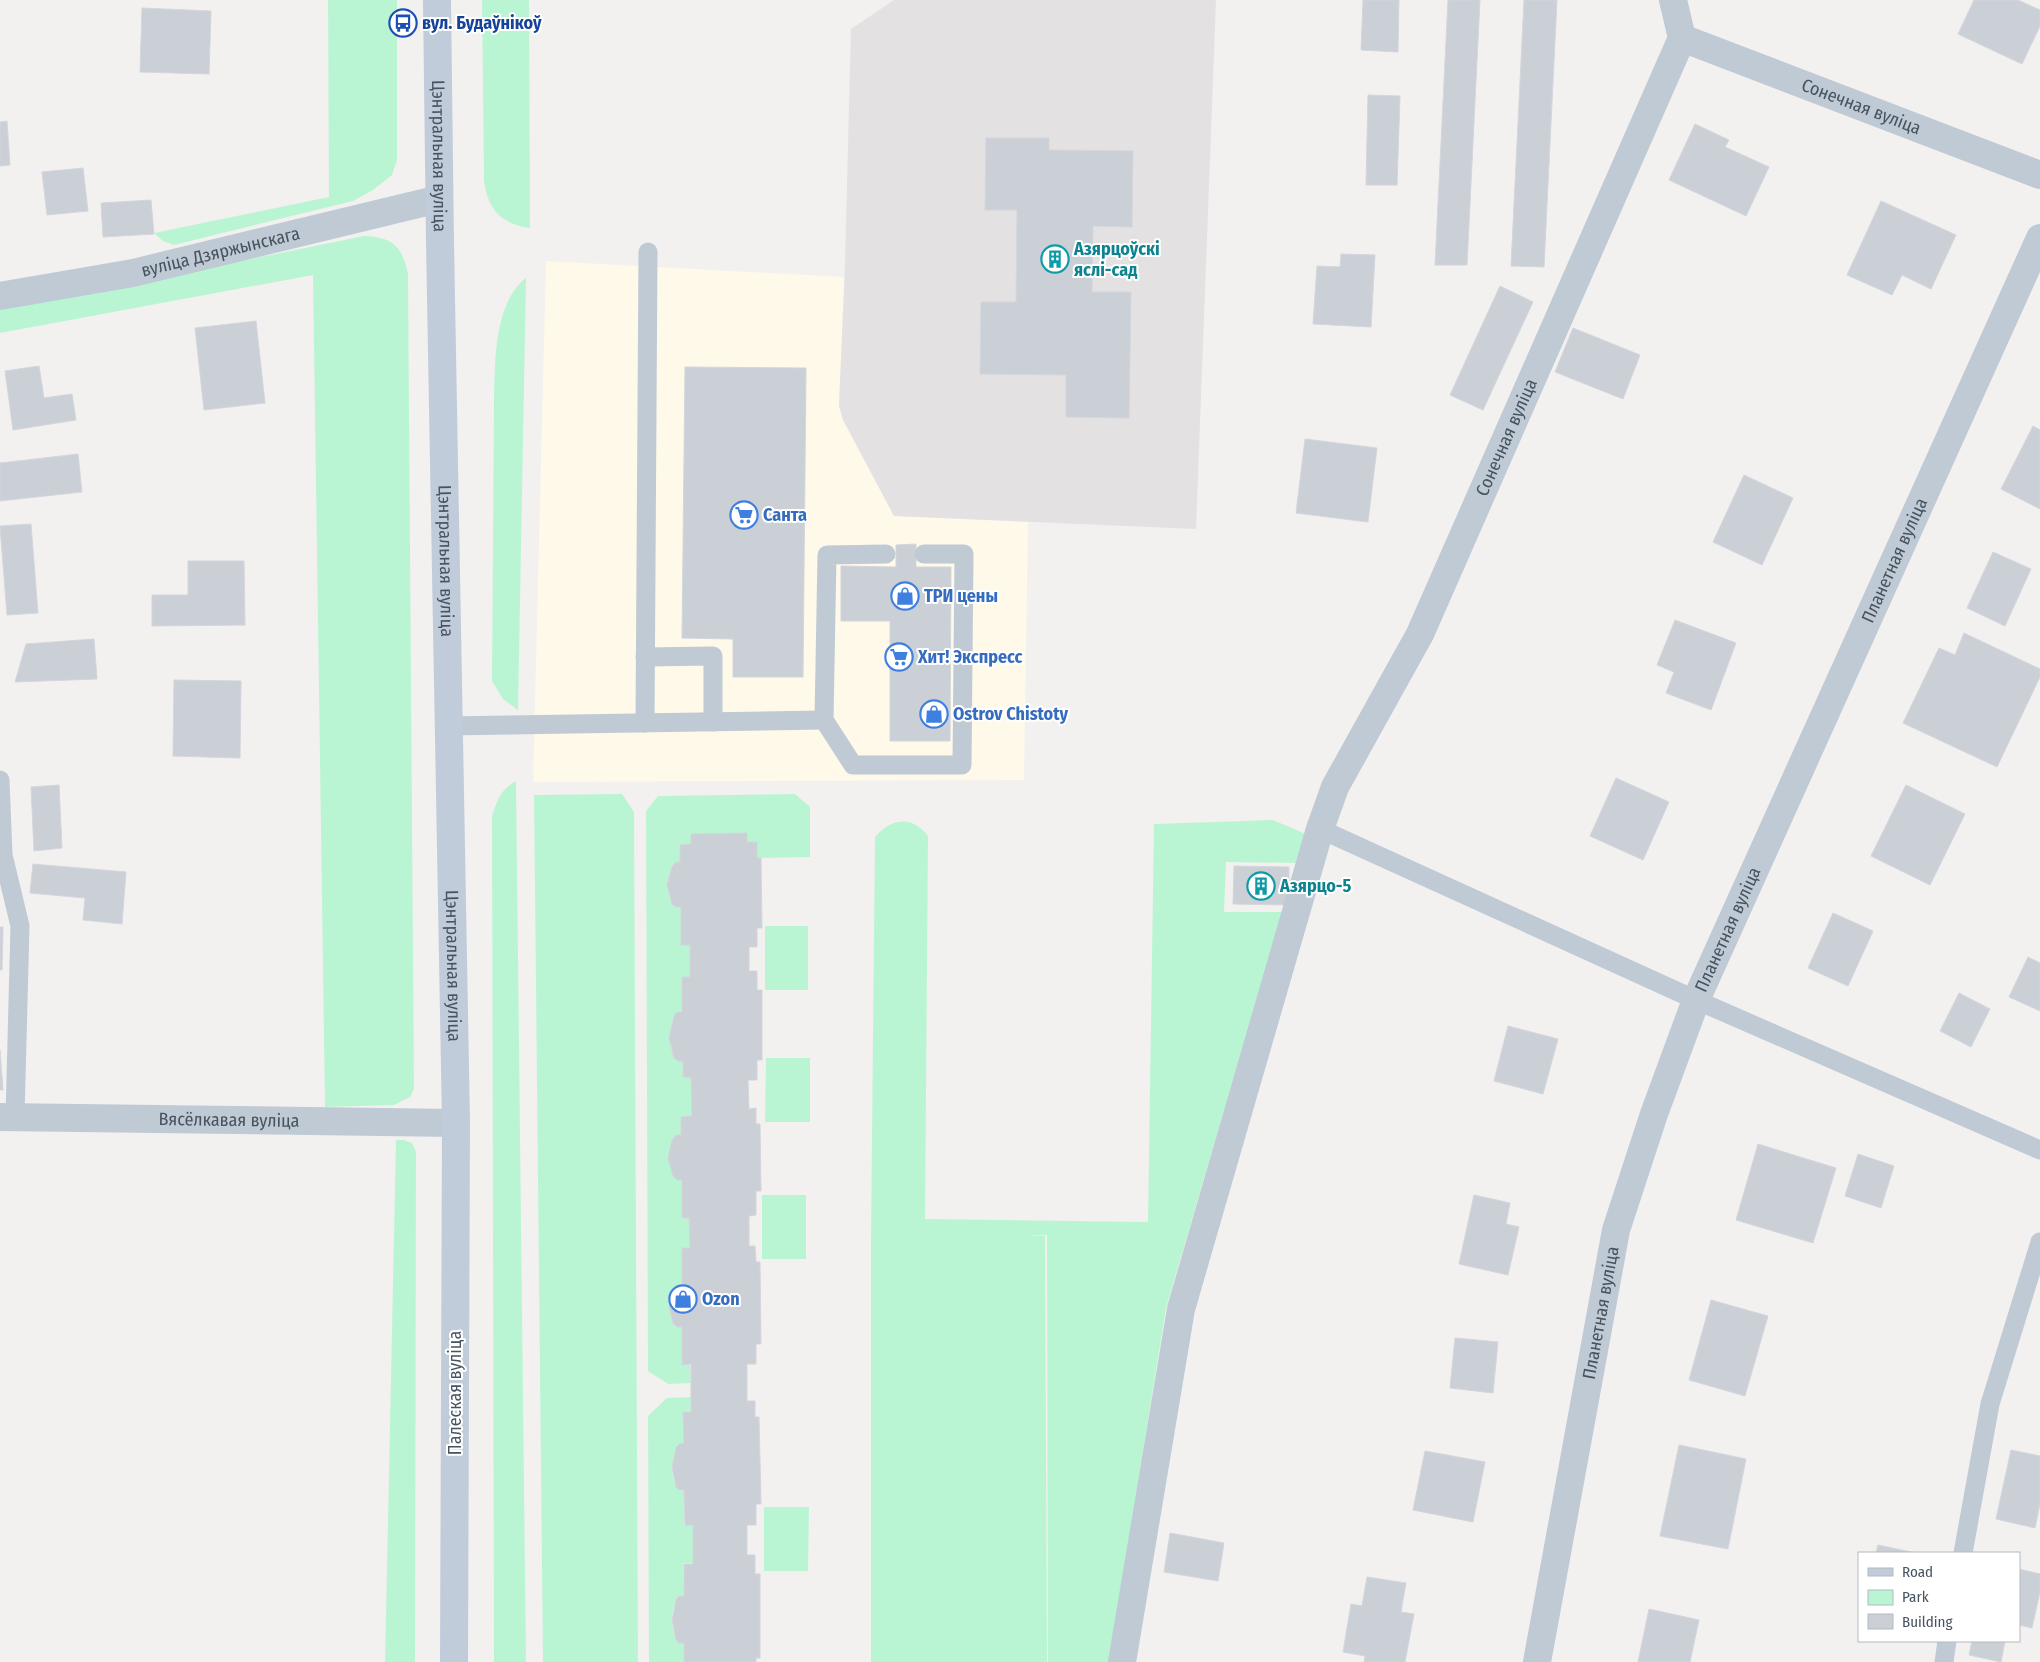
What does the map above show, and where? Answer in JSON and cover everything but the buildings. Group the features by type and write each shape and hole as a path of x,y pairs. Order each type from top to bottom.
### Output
{"main road":[{"name":"Цэнтральная вуліца","path":"437,0 456,1123"},
{"name":"Палеская вуліца","path":"454,1662 456,1123"}],"street":[{"path":"1673,0 1682,38"},
{"name":"Сонечная вуліца","path":"1122,1662 1181,1309 1320,829 1335,787 1420,634 1682,38 2040,175"},
{"name":"вуліца Дзяржынскага","path":"0,296 133,273 440,199"},
{"name":"Планетная вуліца","path":"1537,1662 1616,1230 1654,1114 1696,1000 2040,238"},
{"name":"Вясёлкавая вуліца","path":"8,1117 456,1123"}],"lane":[{"path":"645,723 648,252"},
{"path":"886,554 827,555 824,720 853,765 962,765 964,554 924,554"},
{"path":"645,657 713,656 713,722"},
{"path":"448,726 824,720"},
{"path":"0,780 3,855 20,926 8,1117"},
{"path":"1320,829 1696,1000 2040,1150"},
{"path":"1963,1552 1990,1404 2040,1242"},
{"path":"1944,1662 1948,1642"}],"shaded area":[{"path":"894,0 1216,0 1196,529 894,516 843,420 839,406 851,29"},
{"path":"546,261 845,277 839,406 894,516 1028,522 1024,780 533,782"}],"green space":[{"path":"328,0 397,0 397,160 392,175 373,190 353,201 174,245 163,241 154,233 329,197"},
{"path":"482,0 529,0 530,228 511,223 498,214 493,208 486,191 484,181"},
{"path":"364,236 382,238 395,245 403,256 408,274 414,1089 410,1097 394,1105 325,1107 313,275 0,333 0,310"},
{"path":"526,278 518,710 503,699 492,681 494,403 496,353 502,319 507,303 515,289"},
{"path":"516,781 526,1662 494,1662 492,816 500,796"},
{"path":"622,794 634,812 638,1662 543,1662 534,795"},
{"path":"795,794 810,807 810,857 757,858 747,843 747,834 691,834 691,844 680,845 680,863 675,863 668,879 668,892 672,903 676,907 681,907 681,945 690,945 690,977 683,1013 677,1013 674,1018 670,1040 674,1055 677,1059 683,1061 683,1078 691,1078 692,1117 668,1158 673,1176 677,1180 682,1180 682,1218 689,1218 690,1248 682,1249 682,1285 677,1285 674,1290 670,1300 670,1312 677,1327 682,1327 682,1364 690,1365 691,1383 668,1384 648,1371 646,811 658,796"},
{"path":"1273,820 1308,835 1297,863 1226,862 1224,912 1282,912 1166,1308 1109,1662 1048,1662 1047,1235 1026,1236 1045,1236 1047,1662 871,1662 871,1238 875,837 888,826 901,821 915,825 928,836 925,1219 1148,1222 1154,824"},
{"path":"765,926 808,926 808,990 765,990"},
{"path":"766,1058 810,1058 810,1122 765,1122"},
{"path":"396,1140 412,1143 416,1152 415,1662 385,1662"},
{"path":"762,1195 806,1195 806,1259 762,1259"},
{"path":"691,1397 691,1411 683,1412 684,1443 679,1444 676,1449 672,1470 675,1484 684,1491 684,1525 693,1525 693,1563 683,1563 684,1596 679,1596 676,1601 672,1620 676,1638 679,1643 684,1643 684,1662 649,1662 648,1416 667,1398"},
{"path":"764,1507 809,1507 808,1571 764,1571"}],"place":[{"name":"вул. Будаўнікоў","path":"403,23"},
{"name":"Азярцоўскі яслі-сад","path":"1055,259"},
{"name":"Санта","path":"744,515"},
{"name":"ТРИ цены","path":"905,596"},
{"name":"Хит! Экспресс","path":"899,657"},
{"name":"Ostrov Chistoty","path":"934,714"},
{"name":"Азярцо-5","path":"1261,886"},
{"name":"Ozon","path":"683,1299"}]}
